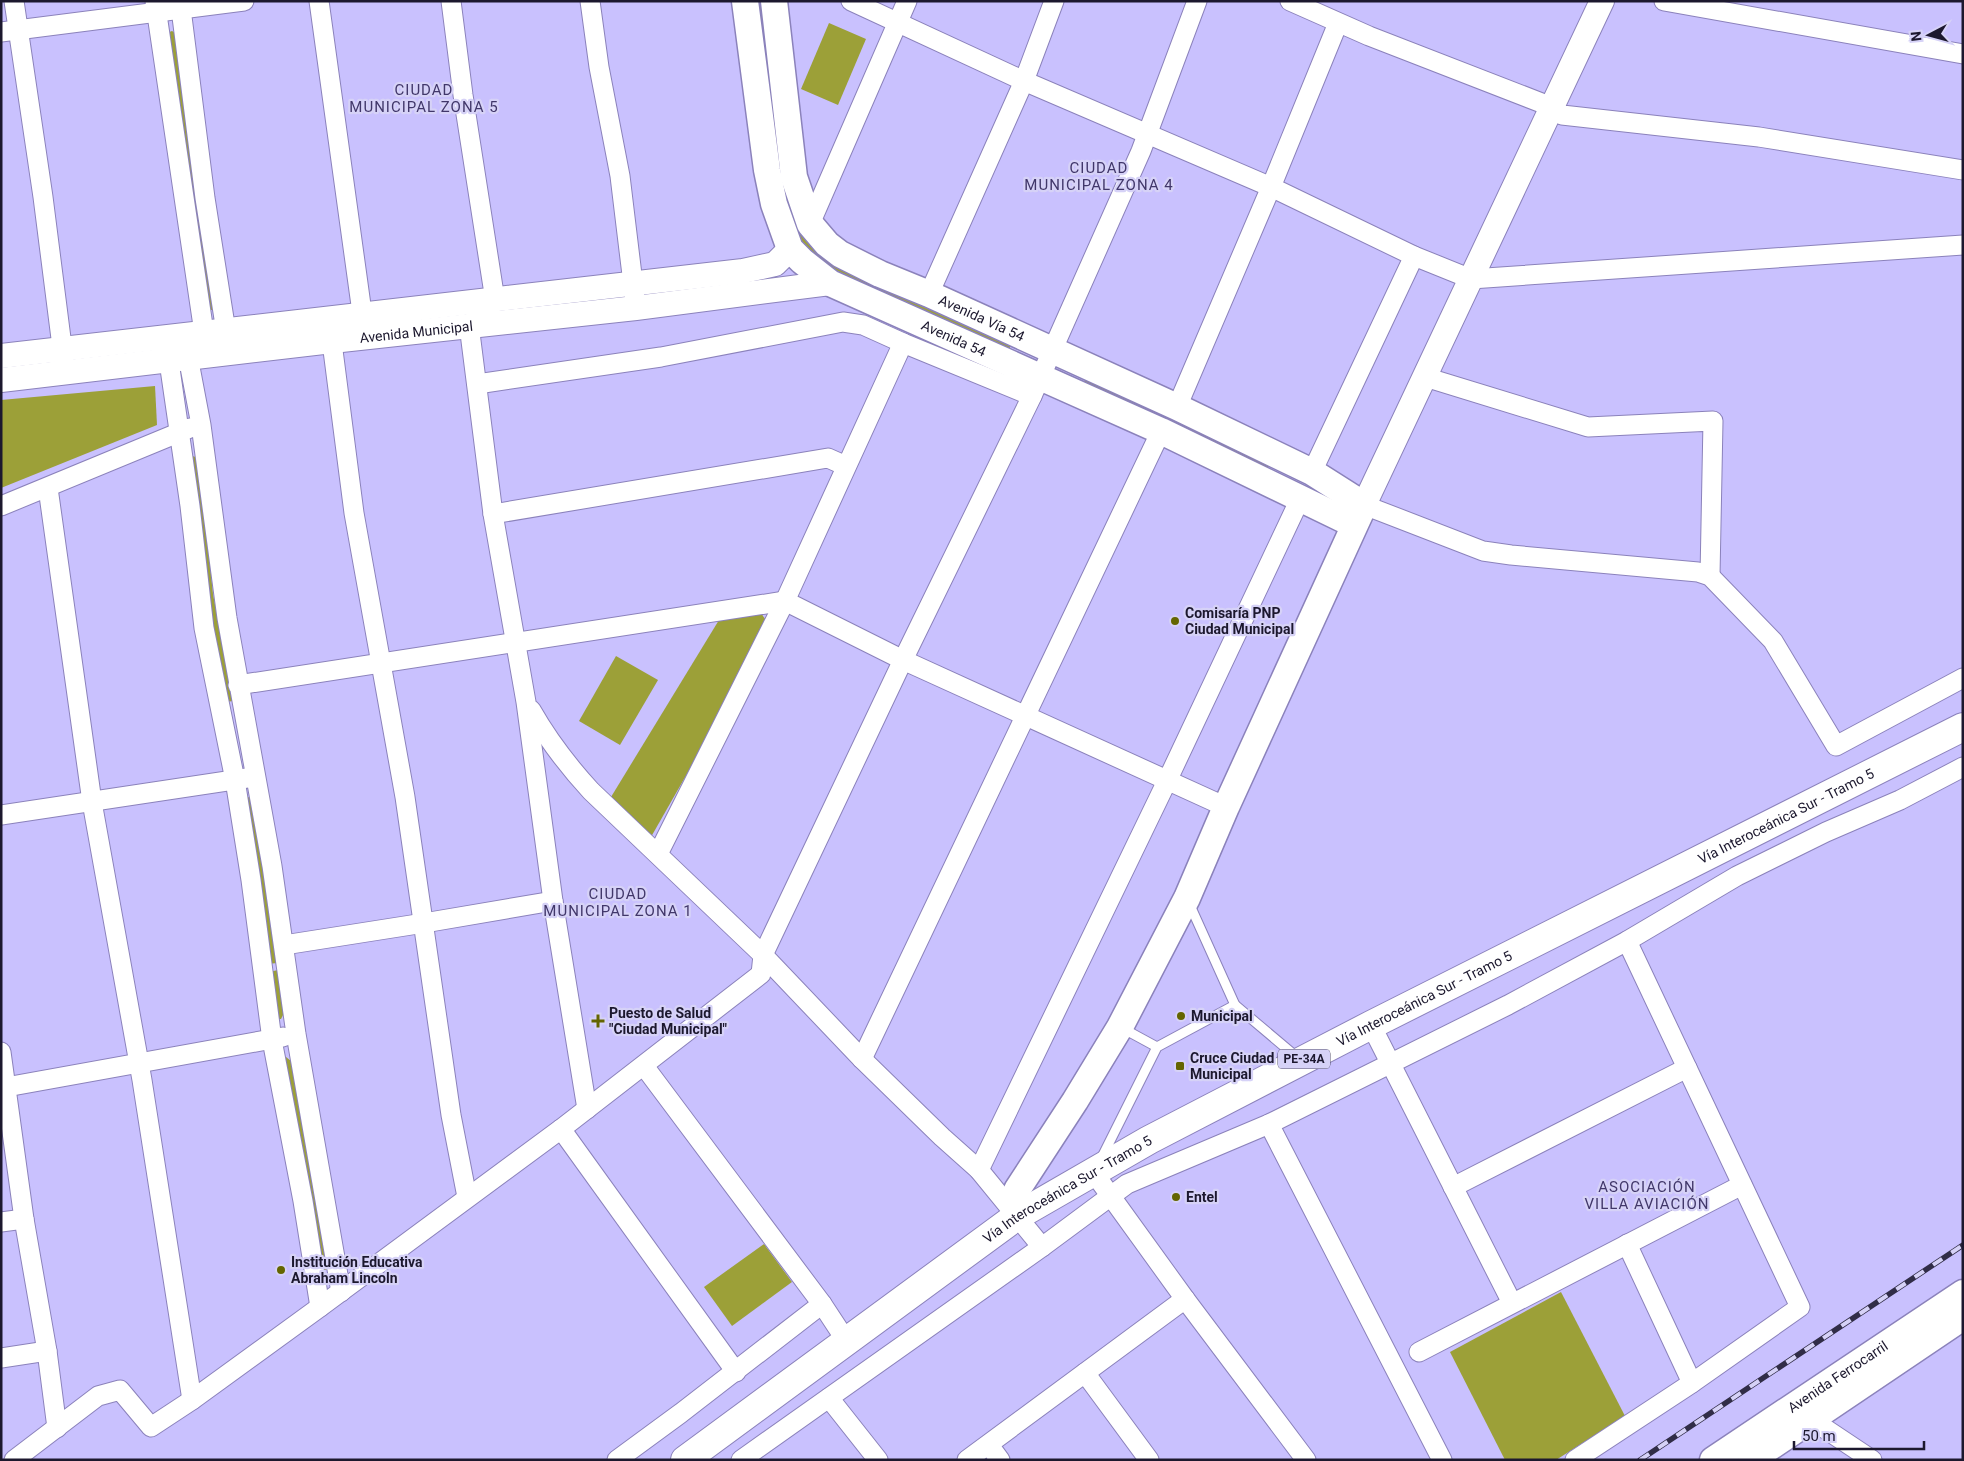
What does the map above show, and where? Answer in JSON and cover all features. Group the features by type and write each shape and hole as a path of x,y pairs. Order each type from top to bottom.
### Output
{"highway":[{"name":"Vía Interoceánica Sur - Tramo 5","path":"685,1460 1018,1216 1149,1140 1370,1024 1963,727"}],"main road":[{"name":"Avenida 54","path":"746,1 767,170 774,204 790,249 802,261 830,283 1036,387 1161,431 1300,499 1358,515"},
{"name":"Avenida Vía 54","path":"774,1 794,177 810,224 827,244 840,254 880,274 929,294 1177,407 1312,472 1358,515"},
{"path":"1018,1216 1017,1190 1120,1027 1187,898 1358,515"},
{"name":"Avenida Ferrocarril","path":"1713,1460 1963,1293"},
{"name":"Avenida Ferrocarril","path":"1751,1460 1963,1317"}],"street":[{"path":"14,1 9,31 43,197 65,373"},
{"path":"9,31 156,6 244,1"},
{"path":"319,1 365,338"},
{"path":"451,1 462,95 494,300 469,325 493,514 526,702 553,901 587,1109"},
{"path":"590,1 599,67 620,176 636,308"},
{"path":"851,1 1024,81 1271,187 1414,256 1471,279 1963,245"},
{"path":"810,224 907,1"},
{"path":"929,294 1024,81 1054,1"},
{"path":"14,1460 98,1396 120,1390 151,1427 192,1400 342,1292 644,1066 761,974 763,955 903,660 1036,387 1141,151 1197,1"},
{"path":"1290,1 1338,23 1552,107 1562,115 1760,137 1963,170"},
{"path":"1602,1 1358,515 1483,551 1698,572 1710,576 1773,641 1836,746 1963,678"},
{"path":"1664,1 1963,54"},
{"path":"181,5 205,198 195,333 198,357 179,432 190,506 204,628 235,780 251,880 272,1040 303,1201 320,1308"},
{"path":"156,6 198,357 201,424 222,581 238,686 256,776 284,945 296,1034 342,1292"},
{"path":"1177,407 1271,187 1338,23"},
{"name":"Avenida Municipal","path":"1,380 198,357 331,330 363,314 632,285 764,267 775,264 790,249"},
{"path":"1312,472 1414,256"},
{"name":"Avenida Municipal","path":"1,356 195,333 331,330 365,338 636,308 830,283"},
{"path":"477,384 661,357 843,322 863,325 903,343 1036,387"},
{"path":"331,330 354,513 405,797 451,1115 467,1197"},
{"path":"658,854 786,601 903,343"},
{"path":"1425,377 1588,427 1713,420 1710,576"},
{"path":"1,506 201,424"},
{"path":"862,1059 1161,431"},
{"path":"493,514 828,458 846,466"},
{"path":"48,488 92,802 139,1063 192,1400"},
{"path":"979,1170 1167,781 1300,499"},
{"path":"238,686 786,601 903,660 1226,807"},
{"path":"526,702 545,736 565,763 591,791 763,955 862,1059 942,1137 979,1170 1042,1248"},
{"path":"741,1460 1042,1248 1127,1184 1269,1124 1508,1005 1627,941 1737,876 1826,832 1900,800 1963,767"},
{"path":"1,815 256,776"},
{"path":"284,945 553,901"},
{"path":"1575,1460 1692,1383 1800,1307 1627,941"},
{"path":"1370,1024 1512,1303"},
{"path":"4,1087 272,1040 296,1034"},
{"path":"1,1052 4,1087 47,1351 57,1428"},
{"path":"644,1066 822,1304 847,1342"},
{"path":"1453,1187 1687,1068"},
{"path":"1269,1124 1442,1460"},
{"path":"560,1129 736,1372"},
{"path":"1094,1173 1185,1300 1306,1460"},
{"path":"1419,1352 1742,1185"},
{"path":"1,1222 24,1219"},
{"path":"1627,1244 1692,1383"},
{"path":"967,1460 994,1452 1085,1372 1185,1300"},
{"path":"616,1460 736,1372 822,1304"},
{"path":"1,1358 47,1351"},
{"path":"1085,1372 1149,1460"},
{"path":"829,1398 878,1460"},
{"path":"1812,1420 1872,1460"}],"lane":[{"path":"1187,898 1235,1005 1301,1061"},
{"path":"1094,1173 1157,1047 1235,1005"},
{"path":"1120,1027 1157,1047"}],"shaded area":[{"path":"753,1 764,1 797,220 1012,343 1008,352 833,272 797,239 789,224"},
{"path":"829,23 866,39 838,105 801,89"},
{"path":"172,31 175,33 213,310 210,310 167,33"},
{"path":"1087,376 1270,463 1265,473 1082,386"},
{"path":"155,386 157,425 1,488 1,400"},
{"path":"192,456 196,457 205,515 213,594 233,701 226,702 213,636"},
{"path":"760,612 766,620 696,758 651,837 611,797 719,620"},
{"path":"616,656 658,680 620,745 579,721"},
{"path":"247,797 252,798 277,963 268,964 245,799"},
{"path":"278,970 284,1013 281,1019 277,1019 269,972"},
{"path":"286,1057 291,1061 318,1201 328,1268 326,1270 323,1269 284,1059"},
{"path":"764,1244 792,1282 732,1326 704,1287"},
{"path":"1561,1292 1625,1416 1556,1460 1505,1460 1450,1352"}],"railway":[{"path":"1640,1460 1963,1245"}],"place":[{"name":"Comisaría PNP Ciudad Municipal","path":"1175,621"},
{"name":"Municipal","path":"1181,1016"},
{"name":"Puesto de Salud \"Ciudad Municipal\"","path":"598,1021"},
{"name":"Cruce Ciudad Municipal","path":"1180,1066"},
{"name":"Entel","path":"1176,1197"},
{"name":"Institución Educativa Abraham Lincoln","path":"281,1270"}],"district":[{"name":"CIUDAD MUNICIPAL ZONA 5","path":"424,98"},
{"name":"CIUDAD MUNICIPAL ZONA 4","path":"1099,176"},
{"name":"CIUDAD MUNICIPAL ZONA 1","path":"618,902"},
{"name":"ASOCIACIÓN VILLA AVIACIÓN","path":"1647,1196"}]}
